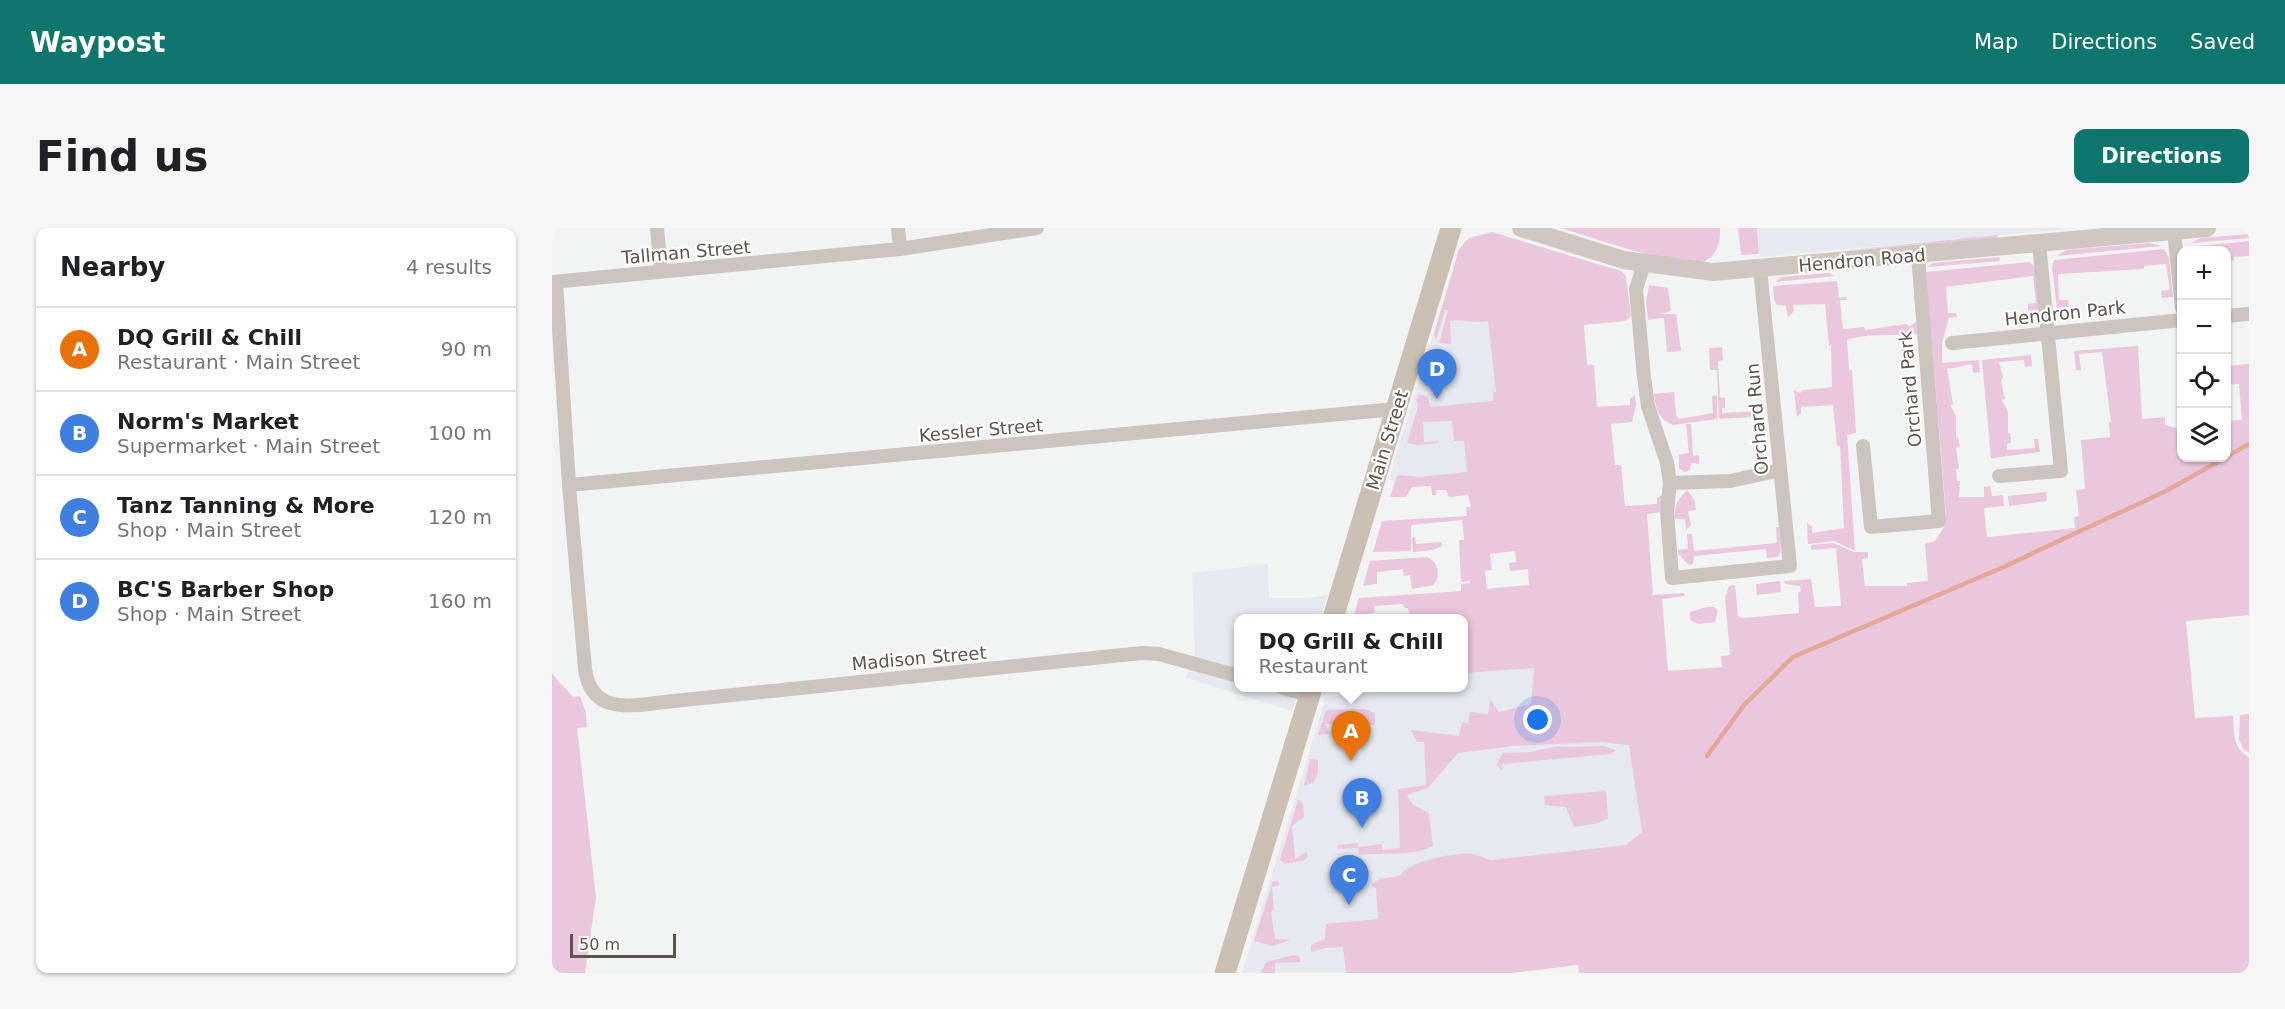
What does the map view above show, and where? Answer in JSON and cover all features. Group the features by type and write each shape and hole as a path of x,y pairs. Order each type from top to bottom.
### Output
{"main road":[{"name":"Main Street","path":"1334,614 1451,228"},
{"path":"1225,973 1310,692"}],"street":[{"path":"657,228 661,272"},
{"path":"898,228 900,249"},
{"name":"Tallman Street","path":"554,282 900,249 1037,228"},
{"name":"Hendron Road","path":"1521,228 1644,264 1695,272 1760,269 2207,228"},
{"path":"2174,231 2180,300"},
{"path":"1999,476 2061,471 2039,243"},
{"name":"Orchard Park","path":"1863,446 1871,527 1939,520 1918,255"},
{"path":"1644,264 1636,289 1644,377 1648,406 1667,463 1670,483 1730,481 1780,470"},
{"name":"Orchard Run","path":"1670,483 1667,512 1672,578 1790,566 1760,269"},
{"path":"554,282 569,485"},
{"path":"2231,316 2249,314"},
{"name":"Hendron Park","path":"1952,343 2177,320"},
{"name":"Kessler Street","path":"569,485 1396,409"},
{"name":"Madison Street","path":"569,485 588,687 601,700 618,705 1142,653 1159,654 1234,675"}],"shaded area":[{"path":"1561,228 1720,228 1720,233 1719,244 1711,257 1702,262 1690,263 1654,256"},
{"path":"1738,228 1757,228 1759,254 1741,255"},
{"path":"1757,228 2075,228 1760,257"},
{"path":"1492,232 1621,271 1626,276 1631,316 1625,321 1584,325 1587,365 1594,365 1597,407 1630,405 1630,399 1635,395 1636,405 1632,422 1611,424 1615,465 1621,465 1625,506 1657,504 1657,498 1663,494 1660,512 1647,514 1653,595 1684,593 1685,596 1662,599 1668,671 1722,667 1721,656 1730,655 1725,598 1729,586 1735,585 1738,616 1742,618 1799,613 1800,586 1785,584 1784,581 1811,579 1815,607 1841,606 1836,548 1811,550 1811,545 1833,543 1854,552 1868,552 1868,558 1862,559 1865,586 1907,586 1907,583 1928,581 1925,544 1935,541 1944,527 1946,514 1926,272 2030,262 2036,268 2041,310 2028,311 2028,304 2036,303 2033,276 1946,287 1948,313 1956,313 1957,317 1949,318 1942,343 1942,363 1979,360 1980,372 1973,373 1972,364 1947,369 1953,404 1950,405 1956,416 1956,437 1960,447 1956,448 1959,469 1956,469 1957,481 1960,481 1959,497 1984,497 1984,487 1990,486 1992,496 2003,495 2004,506 1984,508 1987,537 2075,528 2074,517 2079,516 2076,490 2085,489 2081,440 2110,437 2109,422 2111,422 2102,352 2079,354 2081,370 2076,370 2074,351 2138,346 2142,419 2165,417 2165,425 2176,428 2177,462 2231,462 2231,421 2242,420 2239,384 2231,385 2231,366 2249,364 2249,615 2186,621 2195,718 2233,716 2237,745 2249,757 2249,973 1579,973 1578,965 1511,973 1346,973 1343,947 1311,952 1311,945 1325,939 1326,924 1378,919 1376,888 1372,887 1372,884 1379,879 1400,876 1404,871 1422,862 1455,854 1472,854 1490,860 1626,845 1642,832 1629,745 1601,742 1513,746 1458,753 1428,788 1407,795 1413,805 1429,813 1433,846 1416,852 1359,855 1358,848 1338,849 1338,845 1358,843 1359,847 1382,844 1382,850 1400,848 1398,789 1426,785 1424,742 1417,742 1411,730 1459,736 1462,722 1468,723 1470,712 1488,714 1490,699 1499,712 1531,704 1534,668 1468,673 1468,614 1409,614 1408,608 1404,608 1403,604 1374,606 1375,613 1354,614 1359,598 1461,591 1461,584 1470,583 1470,581 1461,582 1459,540 1464,540 1462,520 1411,525 1411,551 1373,552 1382,521 1467,516 1466,507 1471,507 1468,495 1449,497 1446,490 1436,490 1436,495 1432,495 1431,486 1412,487 1406,497 1390,497 1397,475 1420,477 1467,472 1464,441 1454,441 1452,421 1423,422 1424,442 1438,441 1439,443 1416,445 1407,443 1418,406 1416,400 1418,394 1428,397 1430,407 1493,401 1493,392 1496,392 1488,321 1450,321 1451,344 1439,343 1448,310 1445,310 1436,340 1434,334 1459,249 1469,238","holes":["1515,551 1516,562 1509,563 1510,571 1528,569 1529,585 1487,589 1485,571 1492,570 1490,554"]},
{"path":"2249,234 2249,238 2191,243 2200,238"},
{"path":"1998,235 1997,238 1839,251"},
{"path":"2249,241 2249,256 2234,257 2234,260 2231,260 2231,246 2198,246"},
{"path":"2149,243 2162,246 2057,256 2066,250"},
{"path":"2164,249 2169,258 2173,297 2162,298 2161,291 2170,290 2166,264 2144,266 2144,269 2058,274 2059,300 2068,300 2069,307 2057,308 2052,267 2054,260"},
{"path":"1999,257 2000,261 1928,267 1933,263"},
{"path":"1829,273 1835,276 1775,282 1782,277"},
{"path":"1837,281 1839,298 1846,297 1847,300 1840,300 1843,329 1864,327 1865,330 1906,324 1910,326 1916,322 1917,334 1871,336 1847,340 1849,370 1852,370 1856,433 1847,435 1855,551 1834,541 1808,544 1807,523 1812,527 1812,533 1844,528 1840,446 1837,446 1833,405 1801,407 1801,413 1797,417 1794,390 1800,393 1803,390 1832,387 1831,345 1829,345 1825,304 1793,305 1794,311 1788,317 1786,306 1777,305 1774,300 1773,286"},
{"path":"1649,285 1668,288 1671,311 1660,314 1676,314 1681,351 1667,352 1664,318 1648,320 1646,302"},
{"path":"1491,305 1505,474 1405,484 1389,479 1440,311"},
{"path":"1722,347 1723,360 1718,361 1720,397 1725,398 1725,408 1722,408 1722,413 1761,411 1761,414 1752,414 1753,417 1719,419 1717,370 1710,370 1709,348"},
{"path":"2031,355 2032,366 2025,367 2024,360 1999,362 2005,399 2002,400 2008,412 2008,433 2010,433 2011,443 2007,444 2007,450 2035,448 2034,439 2038,439 2040,452 1991,458 1982,360"},
{"path":"1674,392 1676,415 1679,419 1713,413 1712,396 1717,395 1717,419 1673,425 1668,423 1659,413 1654,394"},
{"path":"1686,424 1691,424 1693,456 1699,455 1699,464 1691,463 1690,470 1684,472 1679,468 1679,455 1689,453"},
{"path":"1687,490 1695,501 1696,510 1688,511 1691,525 1686,530 1685,519 1675,519 1675,511 1681,496"},
{"path":"2046,492 2047,501 2009,506 2008,496"},
{"path":"1776,527 1779,527 1781,551 1778,557 1767,558 1766,549 1694,556 1693,564 1689,565 1678,554 1678,550 1688,549 1687,534 1692,534 1694,551 1777,543"},
{"path":"1412,537 1415,537 1416,544 1442,542 1442,546 1433,550 1413,552"},
{"path":"1427,557 1434,562 1438,570 1433,585 1412,589 1410,575 1404,576 1403,569 1377,572 1377,584 1363,586 1370,561"},
{"path":"1268,564 1269,598 1306,598 1328,595 1321,614 1234,614 1234,692 1298,692 1292,711 1186,678 1195,653 1192,573"},
{"path":"1780,581 1781,592 1757,595 1756,584"},
{"path":"1714,607 1718,611 1715,622 1698,624 1690,620 1690,612"},
{"path":"1616,651 1642,832 1626,845 1469,862 1397,973 1242,973 1326,697 1386,692 1468,692 1468,667"},
{"path":"552,674 573,697 580,696 586,713 587,727 577,728 596,897 585,973 552,973"},
{"path":"1365,709 1375,713 1375,725 1325,724 1330,734 1318,735 1326,710"},
{"path":"2249,714 2249,752 2243,749 2239,739 2240,715"},
{"path":"1604,746 1616,750 1611,754 1502,764 1502,770 1496,765 1503,753 1531,752 1554,747"},
{"path":"1310,759 1318,760 1318,773 1313,783 1304,786"},
{"path":"1606,791 1608,818 1599,823 1574,827 1566,807 1545,805 1544,796"},
{"path":"1298,800 1303,803 1304,817 1292,826 1295,859 1306,852 1308,856 1305,860 1285,864 1280,860"},
{"path":"1273,881 1278,882 1279,885 1272,887 1274,910 1271,911 1275,939 1290,940 1273,946 1254,941"},
{"path":"1294,955 1300,957 1300,962 1275,963 1275,973 1261,973 1266,962"}],"waterway":[{"path":"2231,454 2249,444"},
{"path":"1707,756 1744,705 1793,657 1999,569 2164,492 2218,462"}],"place":[{"name":"BC'S Barber Shop","path":"1437,399"},
{"name":"DQ Grill & Chill","path":"1351,761"},
{"name":"Norm's Market","path":"1362,828"},
{"name":"Tanz Tanning & More","path":"1349,905"}]}
